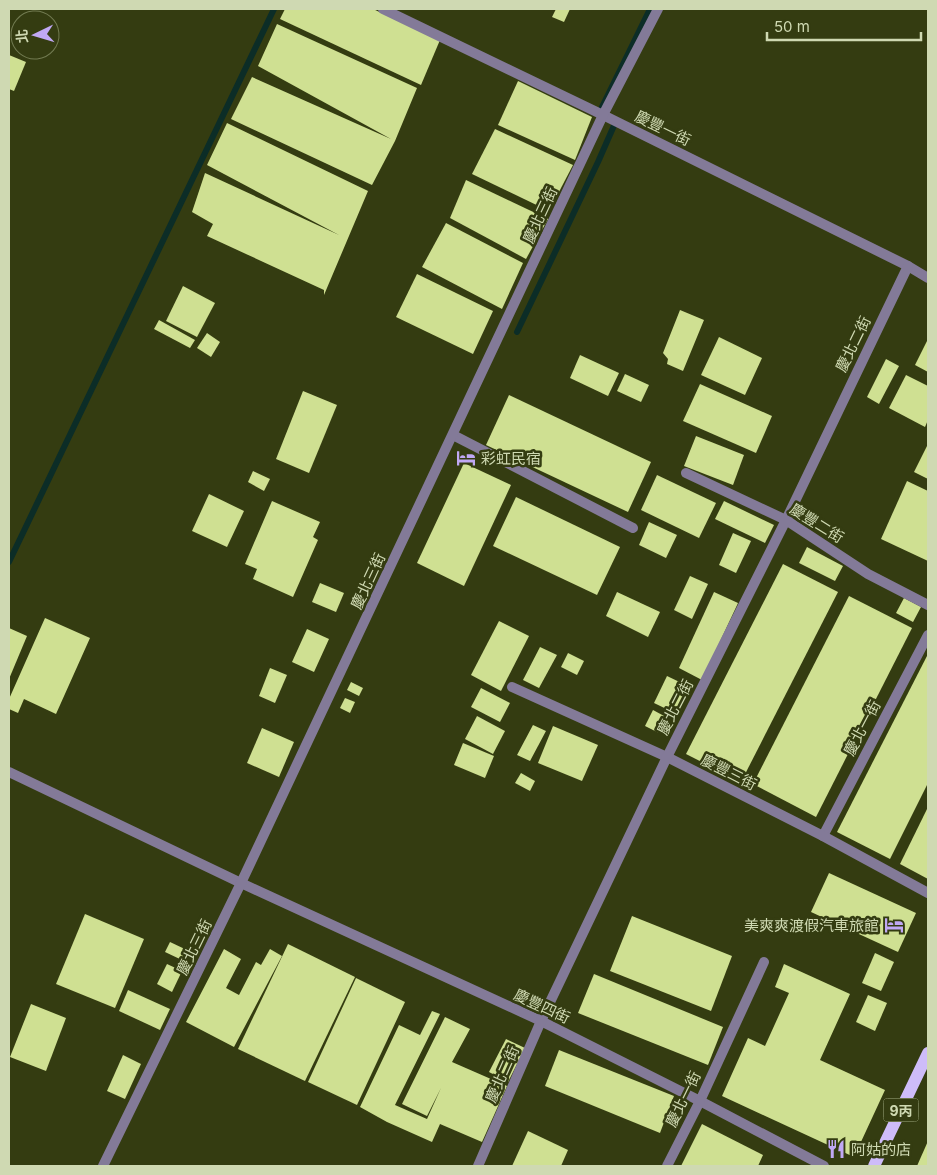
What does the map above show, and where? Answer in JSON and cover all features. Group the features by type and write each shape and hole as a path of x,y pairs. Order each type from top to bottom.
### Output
{"main road":[{"name":"9丙","path":"874,1166 928,1053"}],"street":[{"name":"慶豐一街","path":"383,9 604,115 908,266 928,278"},
{"name":"慶北三街","path":"103,1166 241,883 604,115 658,9"},
{"name":"慶北二街","path":"478,1166 541,1021 667,757 786,520 908,266"},
{"path":"453,435 633,528"},
{"name":"慶豐二街","path":"686,473 786,520 868,574 928,605"},
{"name":"慶北一街","path":"823,836 928,635"},
{"name":"慶豐三街","path":"512,687 667,757 823,836 928,893"},
{"name":"慶豐四街","path":"9,772 241,883 541,1021 700,1100 824,1166"},
{"name":"慶北一街","path":"667,1166 764,962"}],"building":[{"path":"285,9 373,9 440,40 421,85 280,19"},
{"path":"556,9 570,9 564,22 552,17"},
{"path":"277,24 417,88 395,141 372,185 231,119 252,77 391,139 258,66"},
{"path":"9,55 10,60 26,62 14,91 9,89"},
{"path":"518,81 592,117 575,160 498,125"},
{"path":"227,123 368,191 324,295 324,290 207,236 213,224 192,212 205,173 339,235 207,165"},
{"path":"495,129 573,165 549,211 472,174"},
{"path":"466,180 548,219 526,259 450,218"},
{"path":"446,223 523,263 502,309 422,267"},
{"path":"417,274 493,311 473,354 396,317"},
{"path":"183,286 215,303 197,337 166,321"},
{"path":"680,310 704,320 683,371 667,364 668,359 663,353"},
{"path":"159,320 195,340 190,348 154,329"},
{"path":"207,333 220,342 211,357 197,348"},
{"path":"719,337 762,358 745,395 701,375"},
{"path":"928,339 928,372 915,365"},
{"path":"580,355 619,373 608,396 570,378"},
{"path":"886,359 899,366 879,404 867,397"},
{"path":"625,374 649,385 641,402 617,391"},
{"path":"906,375 928,386 928,420 925,427 889,408"},
{"path":"700,384 772,416 756,453 683,421"},
{"path":"303,391 337,405 309,473 276,459"},
{"path":"509,395 651,462 628,512 486,445"},
{"path":"696,436 744,455 733,485 684,466"},
{"path":"928,444 928,479 914,472"},
{"path":"464,463 511,485 464,586 417,563"},
{"path":"253,471 270,479 264,491 248,482"},
{"path":"657,475 716,503 699,538 641,510"},
{"path":"907,481 928,491 928,561 881,539"},
{"path":"209,494 244,511 227,547 192,531"},
{"path":"516,497 620,547 597,595 493,546"},
{"path":"272,501 320,522 313,537 318,540 293,597 253,579 257,569 245,564"},
{"path":"724,501 774,525 765,543 715,519"},
{"path":"649,522 677,535 666,558 639,545"},
{"path":"733,533 751,541 736,573 719,565"},
{"path":"807,547 843,566 835,581 799,563"},
{"path":"783,564 838,592 741,782 686,754"},
{"path":"690,576 708,584 692,619 674,610"},
{"path":"320,583 344,593 336,612 312,602"},
{"path":"617,592 660,612 648,637 606,616"},
{"path":"714,592 738,603 702,680 679,668"},
{"path":"849,596 912,628 816,817 753,784"},
{"path":"904,598 921,607 913,622 896,613"},
{"path":"45,618 90,638 56,714 24,699 18,713 9,709 9,699"},
{"path":"499,621 529,636 501,691 471,675"},
{"path":"9,628 27,636 9,679"},
{"path":"307,629 329,639 314,672 292,662"},
{"path":"540,647 557,655 539,688 523,680"},
{"path":"568,653 584,661 577,675 561,667"},
{"path":"928,654 928,783 890,859 837,832"},
{"path":"270,668 287,675 275,703 259,696"},
{"path":"667,676 692,688 679,715 654,703"},
{"path":"351,682 363,688 359,696 347,690"},
{"path":"481,688 510,703 500,722 471,707"},
{"path":"345,698 355,702 350,713 340,708"},
{"path":"653,710 666,717 659,733 645,726"},
{"path":"477,716 505,731 493,754 465,739"},
{"path":"533,725 546,731 530,761 517,755"},
{"path":"553,726 598,745 582,781 538,763"},
{"path":"262,728 294,742 279,777 247,763"},
{"path":"463,743 494,756 485,778 454,765"},
{"path":"521,773 535,781 530,791 515,783"},
{"path":"928,807 928,879 900,864"},
{"path":"829,873 916,913 898,952 811,912"},
{"path":"85,914 144,939 115,1008 56,984"},
{"path":"632,916 732,956 711,1011 610,971"},
{"path":"170,942 189,951 184,961 165,952"},
{"path":"288,944 355,977 305,1081 238,1049"},
{"path":"224,949 241,959 226,988 239,995 256,962 261,965 270,949 282,956 234,1047 186,1022"},
{"path":"875,953 894,962 881,991 862,983"},
{"path":"167,964 182,971 172,992 157,984"},
{"path":"784,964 850,994 820,1060 885,1090 854,1157 722,1096 748,1038 765,1046 789,993 775,987"},
{"path":"594,974 723,1027 708,1065 578,1013"},
{"path":"356,978 405,1002 357,1105 308,1082"},
{"path":"128,990 170,1009 160,1030 119,1011"},
{"path":"868,995 887,1003 875,1031 856,1022"},
{"path":"31,1004 66,1018 46,1071 10,1057"},
{"path":"432,1011 440,1014 395,1105 427,1119 441,1088 427,1116 402,1104 445,1017 470,1029 452,1062 507,1086 482,1142 440,1124 432,1142 387,1122 360,1107 399,1025 420,1035"},
{"path":"506,1039 525,1048 508,1082 489,1072"},
{"path":"559,1050 674,1096 660,1133 545,1086"},
{"path":"123,1055 141,1064 125,1099 107,1091"},
{"path":"702,1124 763,1155 758,1166 681,1166"},
{"path":"528,1131 568,1150 561,1166 512,1166"},
{"path":"928,1141 928,1166 917,1166"}],"waterway":[{"path":"9,562 274,9"},
{"path":"602,107 650,9"},
{"path":"517,332 616,121"}],"place":[{"name":"彩虹民宿","path":"466,458"},
{"name":"美爽爽渡假汽車旅館","path":"894,925"},
{"name":"阿姑的店","path":"836,1149"}]}
